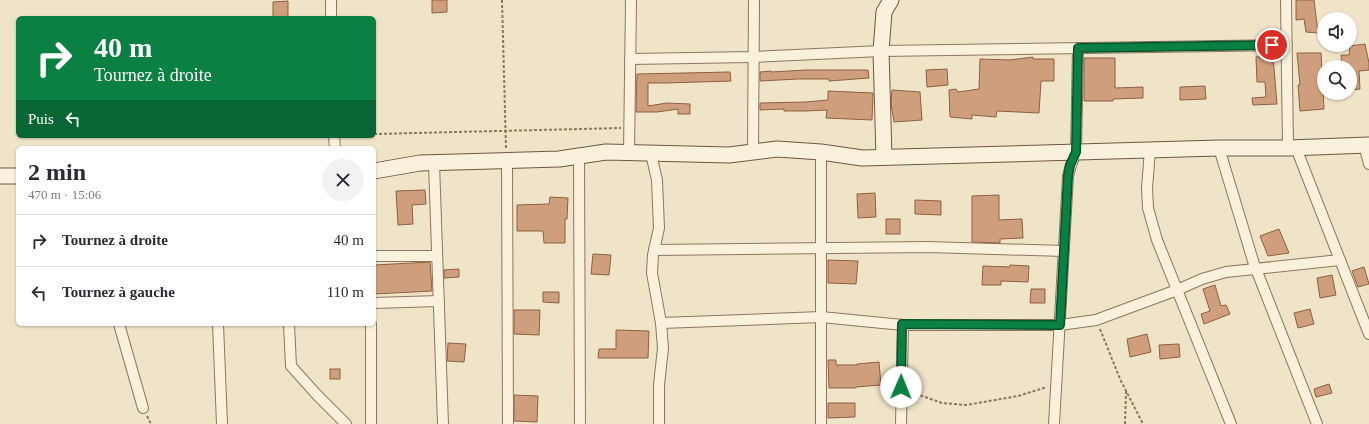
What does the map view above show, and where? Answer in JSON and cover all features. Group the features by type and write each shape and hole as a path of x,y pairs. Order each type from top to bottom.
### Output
{"main road":[{"path":"884,157 881,51 887,4"},
{"path":"376,171 420,163 559,159 606,152 729,155 777,149 821,152 862,158 1366,145"},
{"path":"0,176 16,176"}],"street":[{"path":"331,0 331,16"},
{"path":"629,153 631,0"},
{"path":"753,152 754,0"},
{"path":"1286,0 1292,148 1340,260 1369,334"},
{"path":"630,59 753,57 881,51 1287,45"},
{"path":"1054,424 1068,176 1070,165 1076,152 1078,48"},
{"path":"1366,145 1369,164"},
{"path":"1219,148 1255,268 1317,424"},
{"path":"1150,150 1147,188 1148,208 1157,240 1231,424"},
{"path":"821,152 821,424"},
{"path":"651,154 657,180 659,228 654,250 652,273 661,323 663,348 659,385 659,424"},
{"path":"579,156 580,424"},
{"path":"507,160 508,424"},
{"path":"434,162 443,424"},
{"path":"654,250 928,247 1064,251"},
{"path":"376,256 437,256"},
{"path":"661,323 821,317 902,324 1060,325 1096,320 1177,290 1202,279 1226,272 1340,260"},
{"path":"376,303 439,301"},
{"path":"900,424 902,324"},
{"path":"120,326 143,408"},
{"path":"218,326 222,424"},
{"path":"289,326 289,353 291,366 346,424"},
{"path":"370,424 371,326"}],"path":[{"path":"502,0 507,160"},
{"path":"376,134 630,128"},
{"path":"1096,320 1143,424"},
{"path":"901,387 942,403 966,405 1018,396 1056,384"},
{"path":"1125,424 1126,389"}],"building":[{"path":"432,0 447,0 447,12 432,13"},
{"path":"1296,0 1314,0 1317,33 1306,32 1304,19 1296,20"},
{"path":"288,1 288,16 273,16 273,2"},
{"path":"1365,44 1369,70 1359,71 1360,89 1357,89 1357,60 1341,60 1341,55 1349,55 1349,52 1357,52 1357,45"},
{"path":"1297,53 1321,53 1321,60 1317,60 1317,100 1324,100 1324,109 1300,111 1298,85 1300,85"},
{"path":"1273,56 1277,104 1253,105 1252,98 1266,97 1265,82 1257,82 1256,57"},
{"path":"1033,57 1033,59 1054,59 1054,81 1041,81 1039,113 997,111 996,117 972,115 972,119 950,117 949,90 956,89 958,92 979,89 980,59 1010,60"},
{"path":"1084,58 1115,58 1115,88 1143,87 1143,98 1113,99 1113,101 1084,101"},
{"path":"947,69 948,85 927,87 926,70"},
{"path":"868,70 869,78 829,81 829,79 798,79 760,81 760,72"},
{"path":"730,72 731,81 648,83 648,106 667,103 690,104 690,114 678,114 678,109 657,112 636,112 637,74"},
{"path":"1205,86 1206,99 1180,100 1180,87"},
{"path":"892,90 920,92 922,120 894,122 891,104"},
{"path":"828,91 873,93 872,120 826,118 827,110 760,110 760,103 828,100"},
{"path":"425,190 426,204 412,205 413,224 398,225 396,191"},
{"path":"875,193 876,217 858,218 857,194"},
{"path":"999,195 999,220 1022,219 1023,238 1000,239 1000,243 972,242 972,196"},
{"path":"550,197 568,198 567,219 565,219 565,243 544,243 543,231 517,231 517,205 549,204"},
{"path":"915,200 941,201 941,215 915,214"},
{"path":"886,219 900,219 900,234 886,234"},
{"path":"1279,229 1289,253 1268,256 1260,236"},
{"path":"593,254 611,255 609,275 591,274"},
{"path":"828,260 858,261 856,284 828,283"},
{"path":"430,262 432,291 376,294 376,265"},
{"path":"1010,265 1029,266 1028,282 1001,281 1001,285 982,285 983,266 1010,267"},
{"path":"1364,267 1369,284 1358,287 1352,271"},
{"path":"459,269 459,277 444,278 444,270"},
{"path":"1332,275 1336,295 1320,298 1317,278"},
{"path":"1215,285 1221,306 1226,305 1230,314 1204,324 1201,314 1210,311 1203,289"},
{"path":"1031,289 1045,289 1045,303 1030,303"},
{"path":"543,292 559,292 559,303 543,302"},
{"path":"1310,309 1314,324 1298,328 1294,313"},
{"path":"514,310 540,310 539,335 514,334"},
{"path":"616,330 649,331 648,358 598,358 599,349 616,349"},
{"path":"1147,334 1151,352 1130,357 1127,339"},
{"path":"448,343 466,344 464,362 447,361"},
{"path":"1179,344 1180,357 1160,359 1159,345"},
{"path":"828,360 836,360 836,365 857,365 879,362 881,385 856,388 829,388"},
{"path":"330,369 340,369 340,379 330,379"},
{"path":"1329,384 1332,393 1316,397 1314,389"},
{"path":"514,395 538,396 537,422 514,421"},
{"path":"828,403 855,403 855,417 828,418"}],"route":[{"path":"901,387 902,324 1060,325 1068,176 1070,165 1076,152 1078,48 1272,45"}]}
